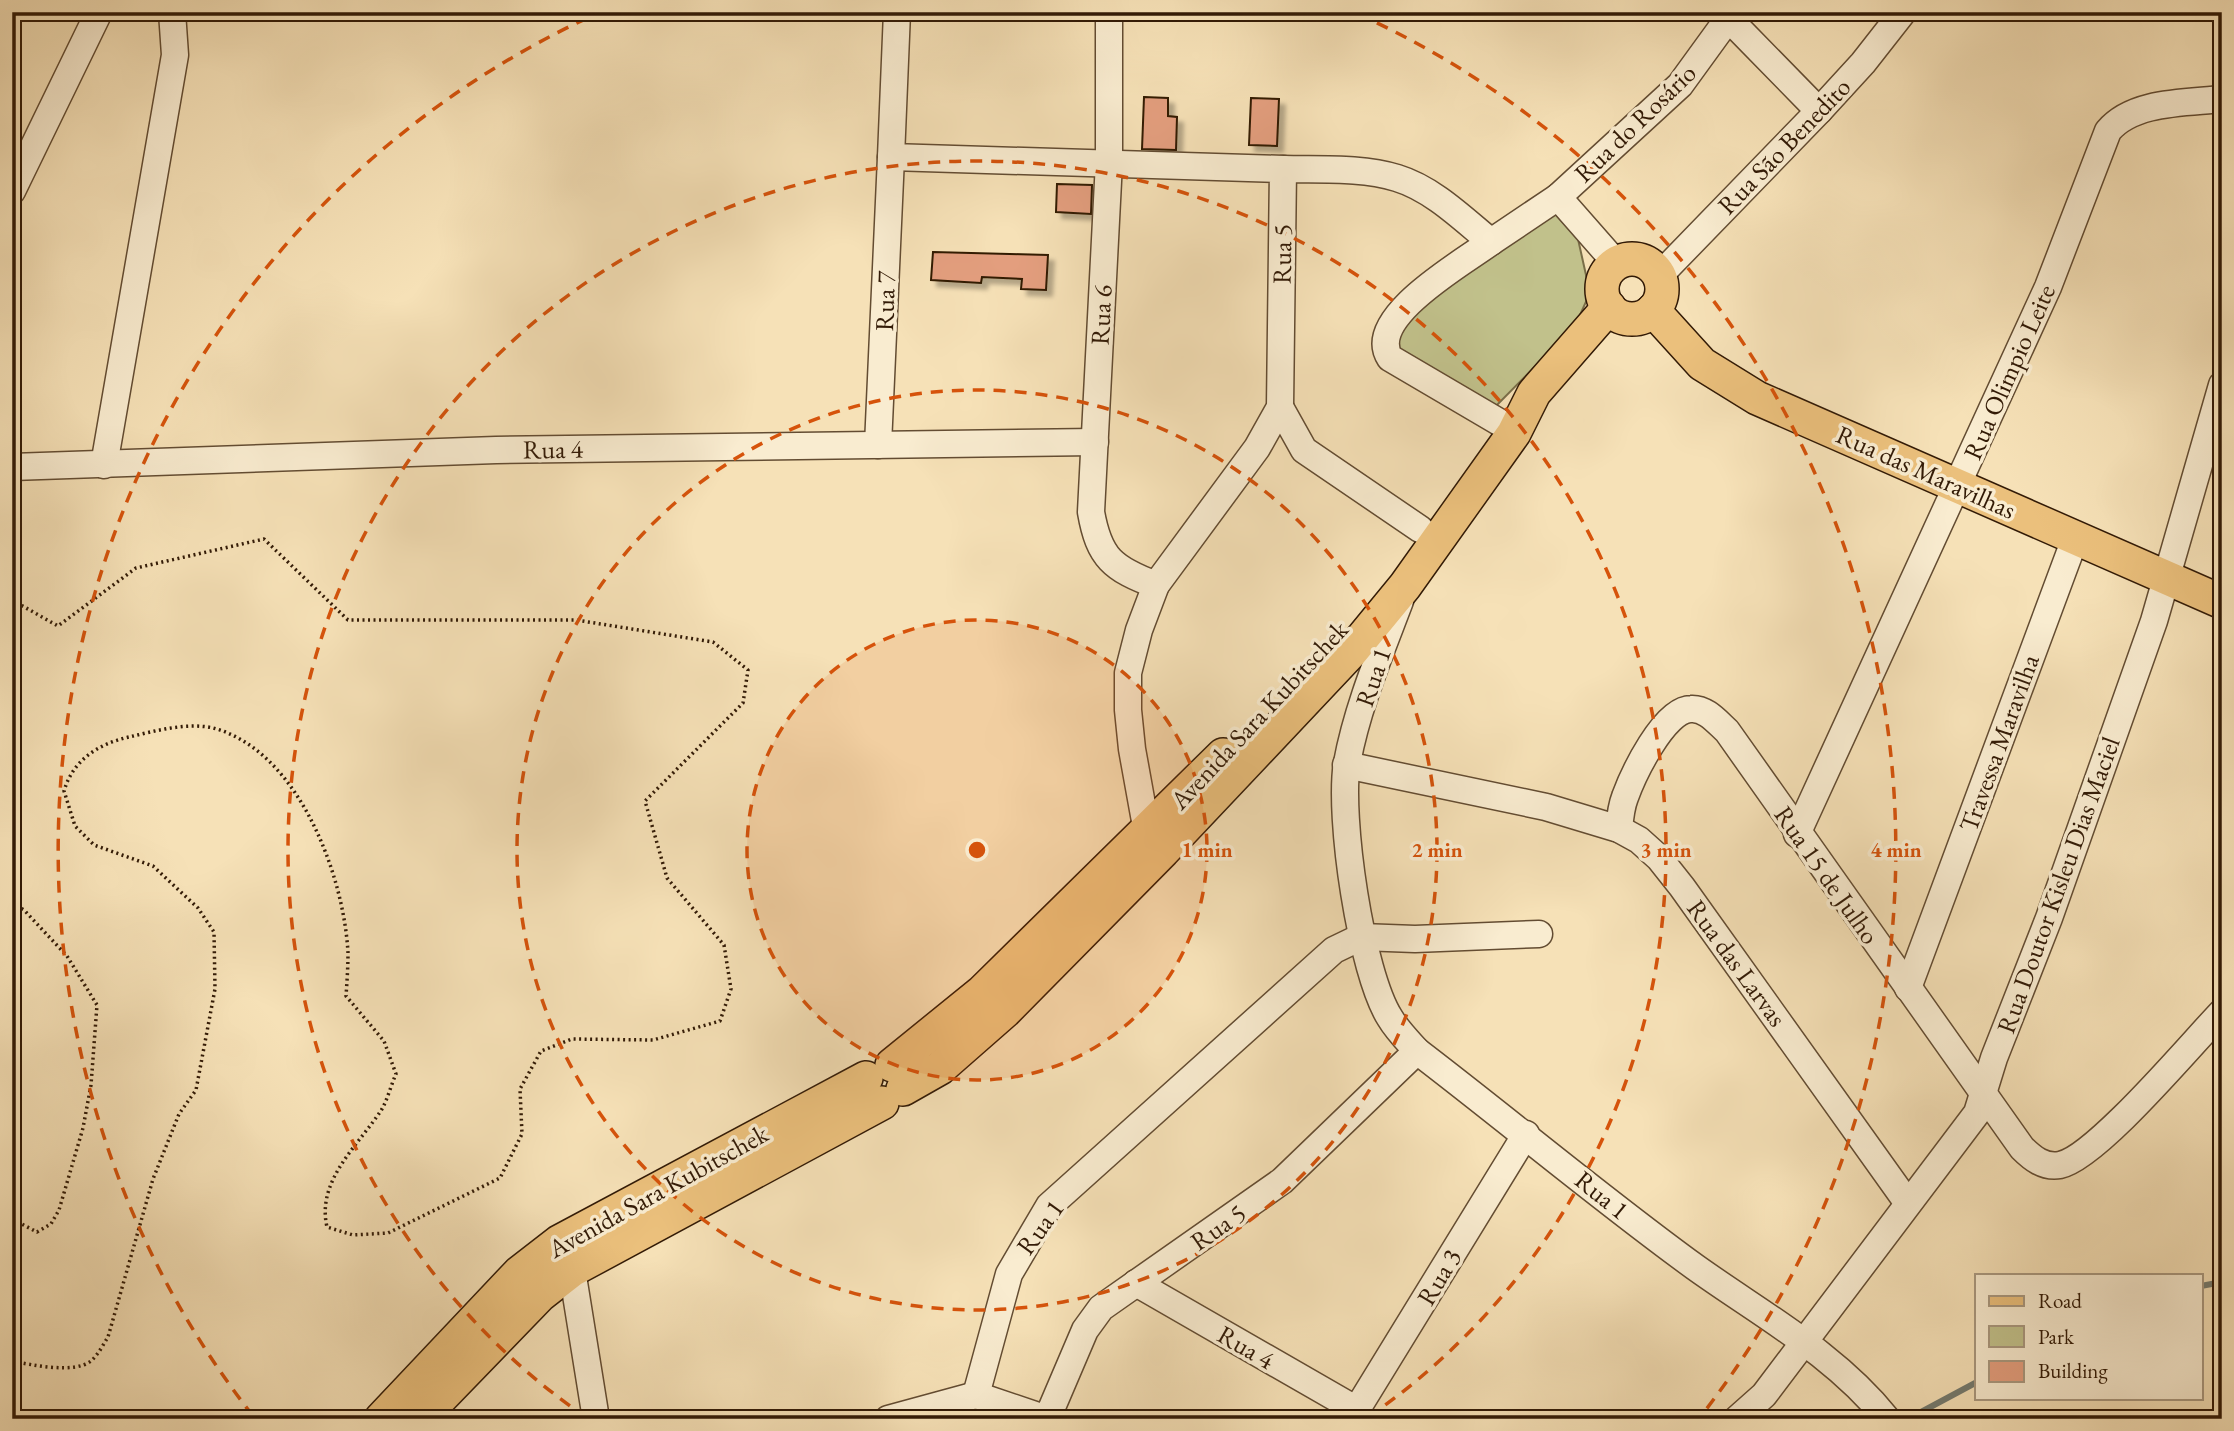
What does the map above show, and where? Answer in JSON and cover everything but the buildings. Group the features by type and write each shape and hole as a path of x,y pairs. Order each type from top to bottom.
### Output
{"main road":[{"path":"1636,259 1653,267 1659,276 1662,294 1653,310 1635,319 1625,318 1609,307 1602,292 1603,284 1616,263 1636,259"},
{"path":"1429,535 1514,433 1534,393 1609,307"},
{"name":"Rua das Maravilhas","path":"1653,310 1702,365 1727,382 1958,487 2222,602"},
{"name":"Avenida Sara Kubitschek","path":"381,1419 520,1273 559,1242 886,1084 940,1068 1014,1002 1182,831 1350,653 1405,586 1429,535 1499,422 1534,393"},
{"name":"Avenida Sara Kubitschek","path":"420,1419 540,1295 572,1270 886,1084 1147,832 1317,659 1429,535"}],"street":[{"path":"12,191 99,12"},
{"path":"104,465 175,55 172,12"},
{"path":"897,12 891,157 1359,172 1397,178 1431,194 1491,242 1402,308 1390,328 1385,350 1390,358 1499,422"},
{"name":"Rua 6","path":"1108,12 1109,162 1091,512 1096,540 1109,561 1132,576 1157,584"},
{"name":"Rua São Benedito","path":"1659,276 1819,111 1863,63 1903,12"},
{"path":"1732,16 1819,111"},
{"name":"Rua do Rosário","path":"1491,242 1558,197 1680,85 1732,16"},
{"name":"Rua Olimpio Leite","path":"1797,834 2048,287 2108,131 2119,117 2144,110 2222,99"},
{"name":"Rua 7","path":"878,445 891,157"},
{"name":"Rua 5","path":"1147,832 1131,736 1128,673 1139,630 1157,584 1256,448 1280,407 1283,169"},
{"path":"1558,197 1616,263"},
{"name":"Rua Doutor Kisleu Dias Maciel","path":"1737,1419 1763,1395 1907,1202 1969,1128 1977,1113 2058,892 2167,578 2222,385"},
{"path":"1280,407 1304,450 1429,535"},
{"name":"Rua 4","path":"12,467 496,450 1095,442"},
{"path":"1256,448 1304,450"},
{"name":"Travessa Maravilha","path":"1908,988 2076,537"},
{"name":"Rua 1","path":"1405,586 1367,690 1346,765 1346,808 1361,937 1374,984 1390,1018 1417,1051 1697,1269 1803,1339 1868,1395 1887,1419"},
{"name":"Rua 15 de Julho","path":"1619,829 1624,799 1647,750 1671,721 1681,712 1691,709 1712,717 1727,731 1797,834 2022,1148 2033,1159 2045,1164 2059,1165 2070,1161 2094,1143 2154,1087 2222,1012"},
{"name":"Rua das Larvas","path":"1346,765 1546,807 1619,829 1639,840 1659,858 1682,887 1907,1202"},
{"path":"1361,937 1415,939 1539,934"},
{"name":"Rua 1","path":"976,1395 1009,1274 1049,1206 1334,950 1361,937"},
{"name":"Rua 5","path":"1046,1419 1085,1330 1101,1308 1282,1181 1417,1051"},
{"name":"Rua 3","path":"1354,1415 1526,1134"},
{"path":"572,1270 596,1419"},
{"name":"Rua 4","path":"1136,1283 1354,1415"},
{"path":"888,1419 976,1395 1046,1419"}],"path":[{"path":"12,600 58,626 136,568 264,539 348,620 576,620 713,642 748,670 743,703 645,801 667,878 724,945 731,989 720,1021 653,1040 572,1039 541,1051 520,1089 522,1134 500,1178 388,1233 353,1235 327,1227 323,1211 337,1169 383,1107 396,1074 384,1041 346,996 348,952 335,883 313,821 262,754 229,734 212,728 159,730 118,740 88,755 74,767 64,792 75,825 94,845 153,866 198,908 214,932 215,989 196,1090 179,1114 153,1179 108,1337 94,1359 87,1364 58,1368 12,1361"},
{"path":"12,903 24,911 67,956 97,1004 91,1085 83,1128 59,1210 51,1224 37,1232 12,1219"}],"green space":[{"path":"1550,208 1578,239 1590,293 1575,326 1494,408 1395,352 1402,318"}],"waterway":[{"path":"2202,1286 2222,1282"},
{"path":"1908,1419 1975,1383"}]}
